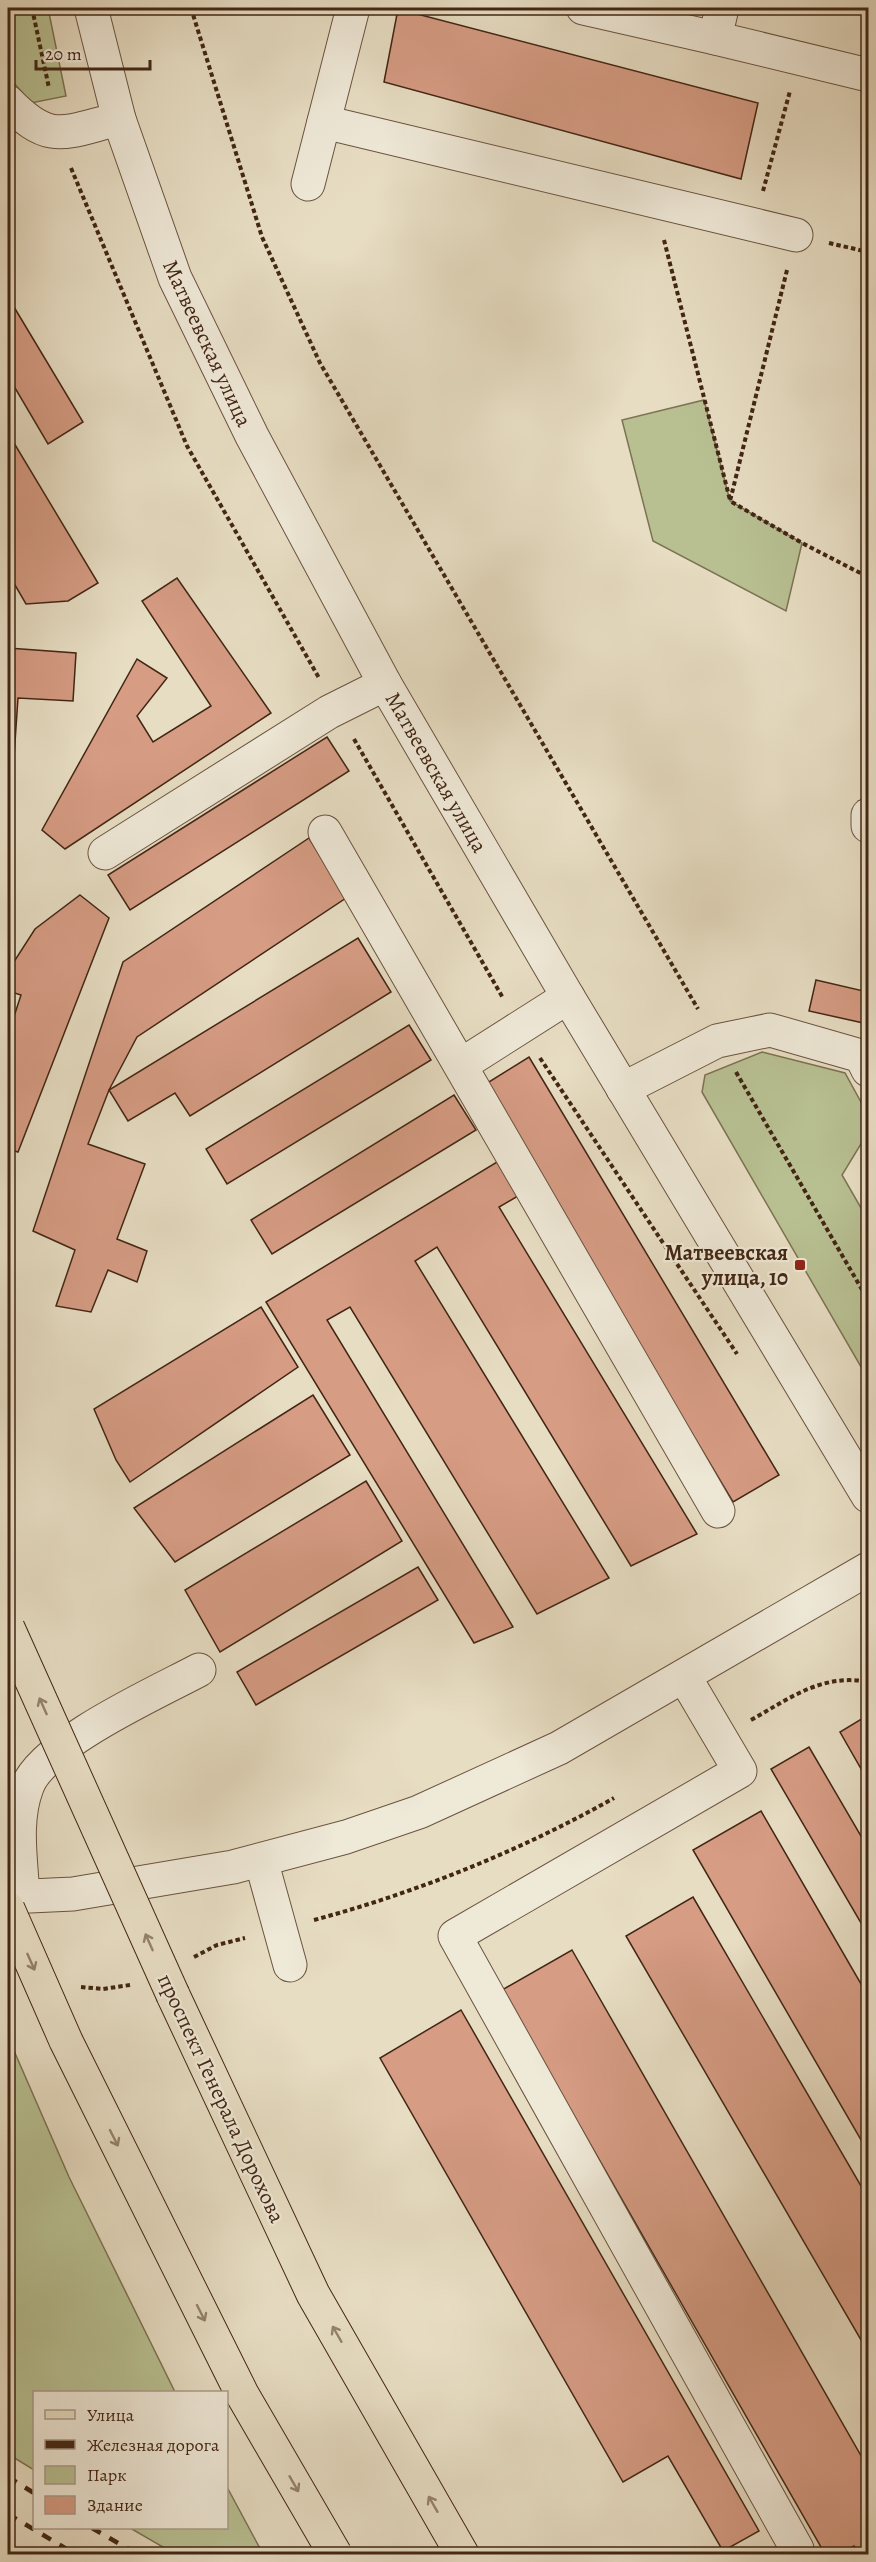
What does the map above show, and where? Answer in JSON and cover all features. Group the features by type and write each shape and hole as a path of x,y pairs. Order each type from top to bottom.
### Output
{"main road":[{"name":"проспект Генерала Дорохова","path":"8,1628 173,1995 313,2294 462,2554"},
{"path":"13,1901 66,2041 237,2384 335,2554"}],"street":[{"name":"Матвеевская улица","path":"91,8 118,119 175,278 252,436 385,684 568,997 623,1089 859,1459 868,1496"},
{"path":"308,184 353,8"},
{"path":"583,8 718,23 798,58 868,75"},
{"path":"8,102 25,120 42,129 58,133 118,119"},
{"path":"324,122 796,235"},
{"path":"105,853 328,712 385,684"},
{"path":"868,815 868,826"},
{"path":"325,832 718,1511"},
{"path":"461,1065 568,997"},
{"path":"623,1089 717,1041 770,1030 861,1056 868,1070"},
{"path":"199,1670 100,1721 47,1760 27,1785 19,1820 13,1901 232,1867 346,1837 418,1812 559,1748 868,1569"},
{"path":"684,1676 740,1771 455,1936 797,2549"},
{"path":"261,1860 290,1965"}],"path":[{"path":"191,8 262,237 320,363 868,1300"},
{"path":"754,225 798,58"},
{"path":"654,201 730,501 802,543 868,577"},
{"path":"730,501 796,235"},
{"path":"721,1738 777,1705 824,1682 850,1678 868,1682"},
{"path":"192,1958 217,1945 280,1930 418,1887 497,1857 571,1823 620,1795"},
{"path":"76,1987 103,1989 135,1984"}],"green space":[{"path":"8,8 48,8 66,96 31,103 8,76"},
{"path":"704,400 730,501 802,543 786,611 653,541 622,420"},
{"path":"762,1052 845,1073 868,1115 864,1139 842,1175 868,1220 868,1379 702,1092 705,1075"},
{"path":"8,2037 69,2177 175,2391 33,2391 33,2469 8,2454"},
{"path":"228,2489 263,2554 175,2554 132,2529 228,2529"}],"building":[{"path":"398,9 758,103 741,179 384,82"},
{"path":"8,297 83,422 48,444 8,376"},
{"path":"8,433 98,583 68,601 26,604 8,573"},
{"path":"177,578 271,713 65,849 42,830 137,659 167,678 137,716 153,742 211,706 142,601"},
{"path":"8,648 76,653 73,701 18,698 9,830 8,830"},
{"path":"327,737 349,771 130,910 108,875"},
{"path":"309,838 346,898 137,1037 109,1090 88,1144 145,1164 117,1239 147,1251 137,1282 108,1270 91,1312 56,1306 75,1250 33,1231 123,962"},
{"path":"80,895 109,918 18,1152 8,1149 8,1035 21,995 8,991 8,971 35,929"},
{"path":"358,938 391,992 190,1116 175,1093 128,1121 109,1090"},
{"path":"816,980 868,992 868,1024 809,1011"},
{"path":"409,1025 431,1060 227,1184 206,1149"},
{"path":"529,1057 779,1475 733,1502 484,1085"},
{"path":"454,1095 476,1130 272,1254 251,1220"},
{"path":"497,1162 518,1196 499,1207 697,1534 631,1566 437,1247 415,1261 609,1578 537,1614 350,1307 327,1320 513,1627 474,1643 266,1302"},
{"path":"261,1307 298,1367 130,1482 116,1460 94,1409"},
{"path":"313,1395 350,1455 175,1562 134,1508"},
{"path":"366,1481 402,1541 220,1652 185,1590"},
{"path":"418,1567 438,1600 256,1705 237,1672"},
{"path":"868,1715 868,1781 840,1732"},
{"path":"809,1747 868,1848 868,1935 771,1769"},
{"path":"761,1811 868,1996 868,2152 693,1850"},
{"path":"693,1897 868,2198 868,2352 626,1936"},
{"path":"572,1950 868,2468 868,2554 859,2554 854,2546 839,2554 825,2554 502,1990"},
{"path":"461,2010 759,2531 723,2551 668,2456 623,2482 380,2058"}],"railway":[{"path":"8,2477 33,2492"},
{"path":"8,2514 33,2529"},
{"path":"33,2529 75,2554"},
{"path":"94,2529 137,2554"},
{"path":"8,2552 12,2554"}],"place":[{"name":"Матвеевская улица, 10","path":"800,1265"}]}
